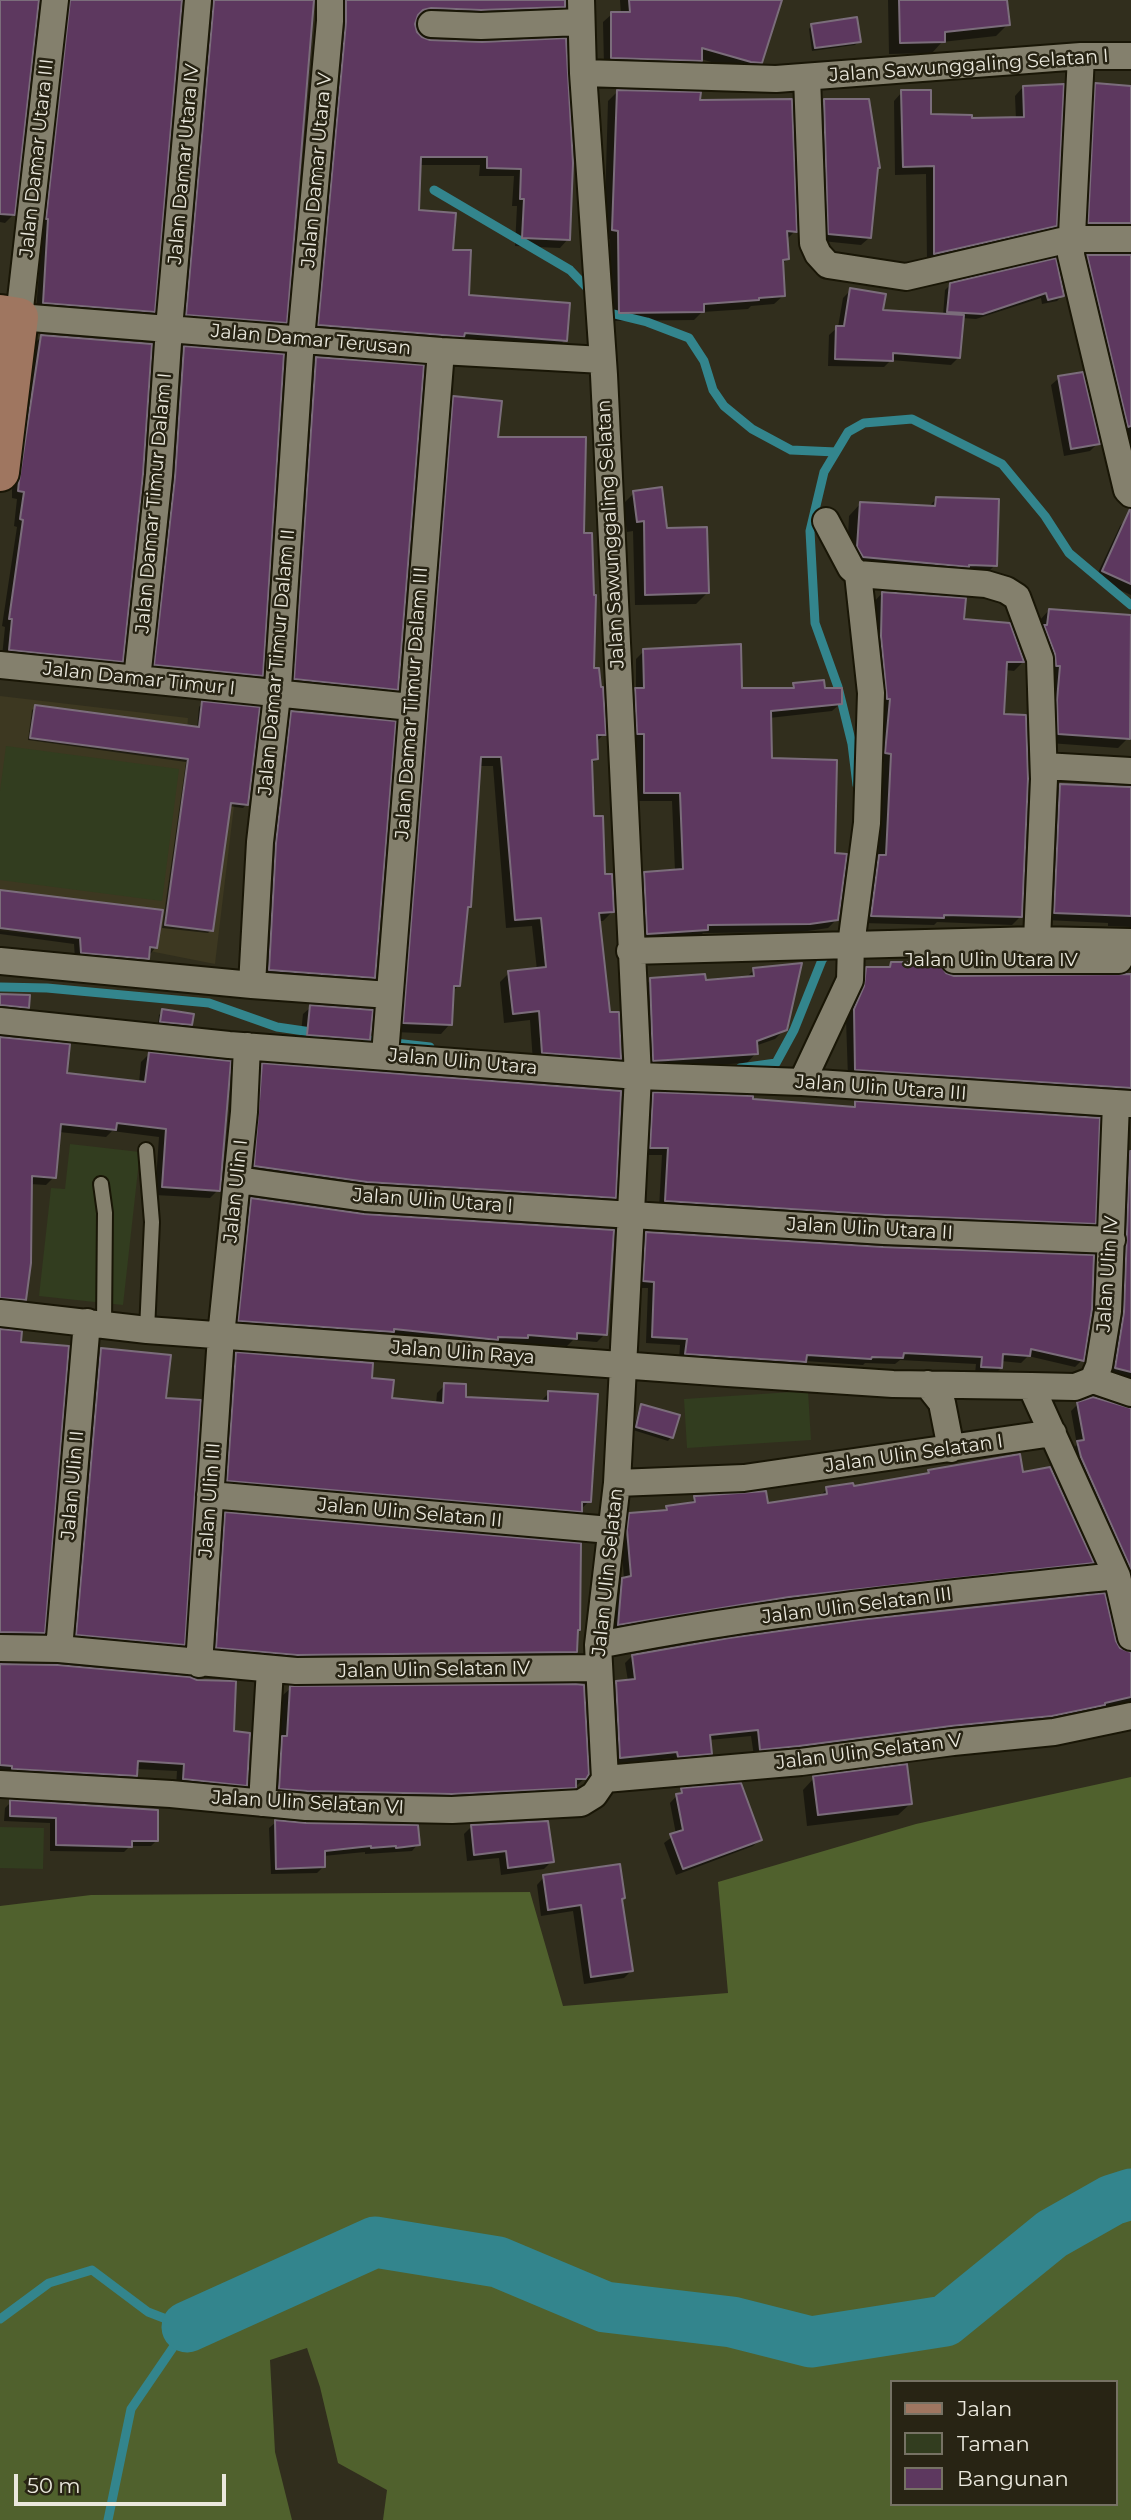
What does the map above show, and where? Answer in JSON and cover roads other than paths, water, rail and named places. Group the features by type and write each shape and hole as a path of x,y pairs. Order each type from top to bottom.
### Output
{"street":[{"name":"Jalan Damar Utara III","path":"10,315 55,0"},
{"name":"Jalan Damar Utara IV","path":"169,328 198,0"},
{"name":"Jalan Damar Utara V","path":"301,339 330,0"},
{"path":"431,24 481,26 581,11"},
{"name":"Jalan Sawunggaling Selatan","path":"581,11 603,360 637,1069"},
{"path":"1081,56 1070,239 1073,265 1127,490 1131,494"},
{"name":"Jalan Sawunggaling Selatan I","path":"583,73 776,79 1081,56 1131,56"},
{"name":"Jalan Sawunggaling Selatan I","path":"807,77 813,243 828,265 906,277 1070,239 1131,239"},
{"name":"Jalan Damar Terusan","path":"10,315 440,351 603,360"},
{"path":"0,471 10,315"},
{"name":"Jalan Damar Timur Dalam I","path":"137,679 159,475 169,328"},
{"name":"Jalan Damar Timur Dalam II","path":"252,985 260,842 277,693 301,339"},
{"name":"Jalan Damar Timur Dalam III","path":"386,1046 440,351"},
{"path":"826,521 850,568 858,574 986,584 1006,590 1017,597 1040,659 1044,766 1037,940"},
{"path":"802,1082 850,980 841,949 867,823 871,693 858,574"},
{"name":"Jalan Damar Timur I","path":"0,665 411,707"},
{"path":"1044,766 1131,771"},
{"path":"630,951 841,949 1037,940 1102,951 1131,942"},
{"name":"Jalan Ulin Utara IV","path":"841,949 1102,951 1131,960"},
{"path":"0,961 389,995"},
{"name":"Jalan Ulin Utara","path":"0,1021 247,1046 386,1046 637,1069"},
{"name":"Jalan Ulin I","path":"221,1336 244,1112 247,1046"},
{"path":"622,1365 637,1069"},
{"name":"Jalan Ulin Utara III","path":"637,1069 1124,1103"},
{"name":"Jalan Ulin IV","path":"1093,1380 1099,1366 1108,1311 1124,1103"},
{"name":"Jalan Ulin Utara I","path":"237,1180 365,1198 629,1215"},
{"name":"Jalan Ulin Utara II","path":"629,1215 884,1231 1112,1240"},
{"name":"Jalan Ulin Raya","path":"0,1313 146,1330 622,1365 927,1384 1031,1386"},
{"name":"Jalan Ulin II","path":"59,1648 95,1324"},
{"name":"Jalan Ulin III","path":"198,1664 221,1336"},
{"name":"Jalan Ulin Selatan","path":"605,1779 598,1656 617,1483 622,1365"},
{"path":"1131,1393 1093,1380 1075,1387 1031,1386 1117,1576 1131,1637"},
{"path":"927,1384 942,1403 951,1449"},
{"name":"Jalan Ulin Selatan I","path":"617,1483 744,1478 1053,1433"},
{"name":"Jalan Ulin Selatan II","path":"211,1495 610,1530"},
{"name":"Jalan Ulin Selatan III","path":"598,1656 747,1619 1117,1576"},
{"name":"Jalan Ulin Selatan IV","path":"0,1648 59,1648 198,1664 296,1671 598,1656"},
{"path":"262,1803 270,1669"},
{"name":"Jalan Ulin Selatan V","path":"605,1779 801,1762 1054,1732 1131,1716"},
{"name":"Jalan Ulin Selatan VI","path":"0,1784 171,1794 306,1807 452,1810 581,1803 594,1795 605,1779"}],"lane":[{"path":"146,1150 152,1222 146,1330"},
{"path":"95,1324 105,1213 102,1184"}],"waterway":[{"path":"434,190 570,270 593,294"},
{"path":"605,307 610,313 647,322 689,338 704,361 713,390 724,406 752,429 791,450 836,452"},
{"path":"857,785 852,744 838,687 815,623 810,531 824,472 848,432 864,423 912,419 1002,464 1045,516 1069,553 1131,605"},
{"path":"740,1068 776,1063 794,1030 822,960 829,951"},
{"path":"0,987 47,988 209,1003 277,1027 318,1033"},
{"path":"350,1038 430,1047"},
{"path":"187,2327 375,2242 498,2262 605,2307 732,2322 811,2342 945,2321 1052,2234 1112,2200 1131,2194"},
{"path":"0,2319 49,2283 92,2270 148,2312 187,2327 131,2409 108,2520"}]}
